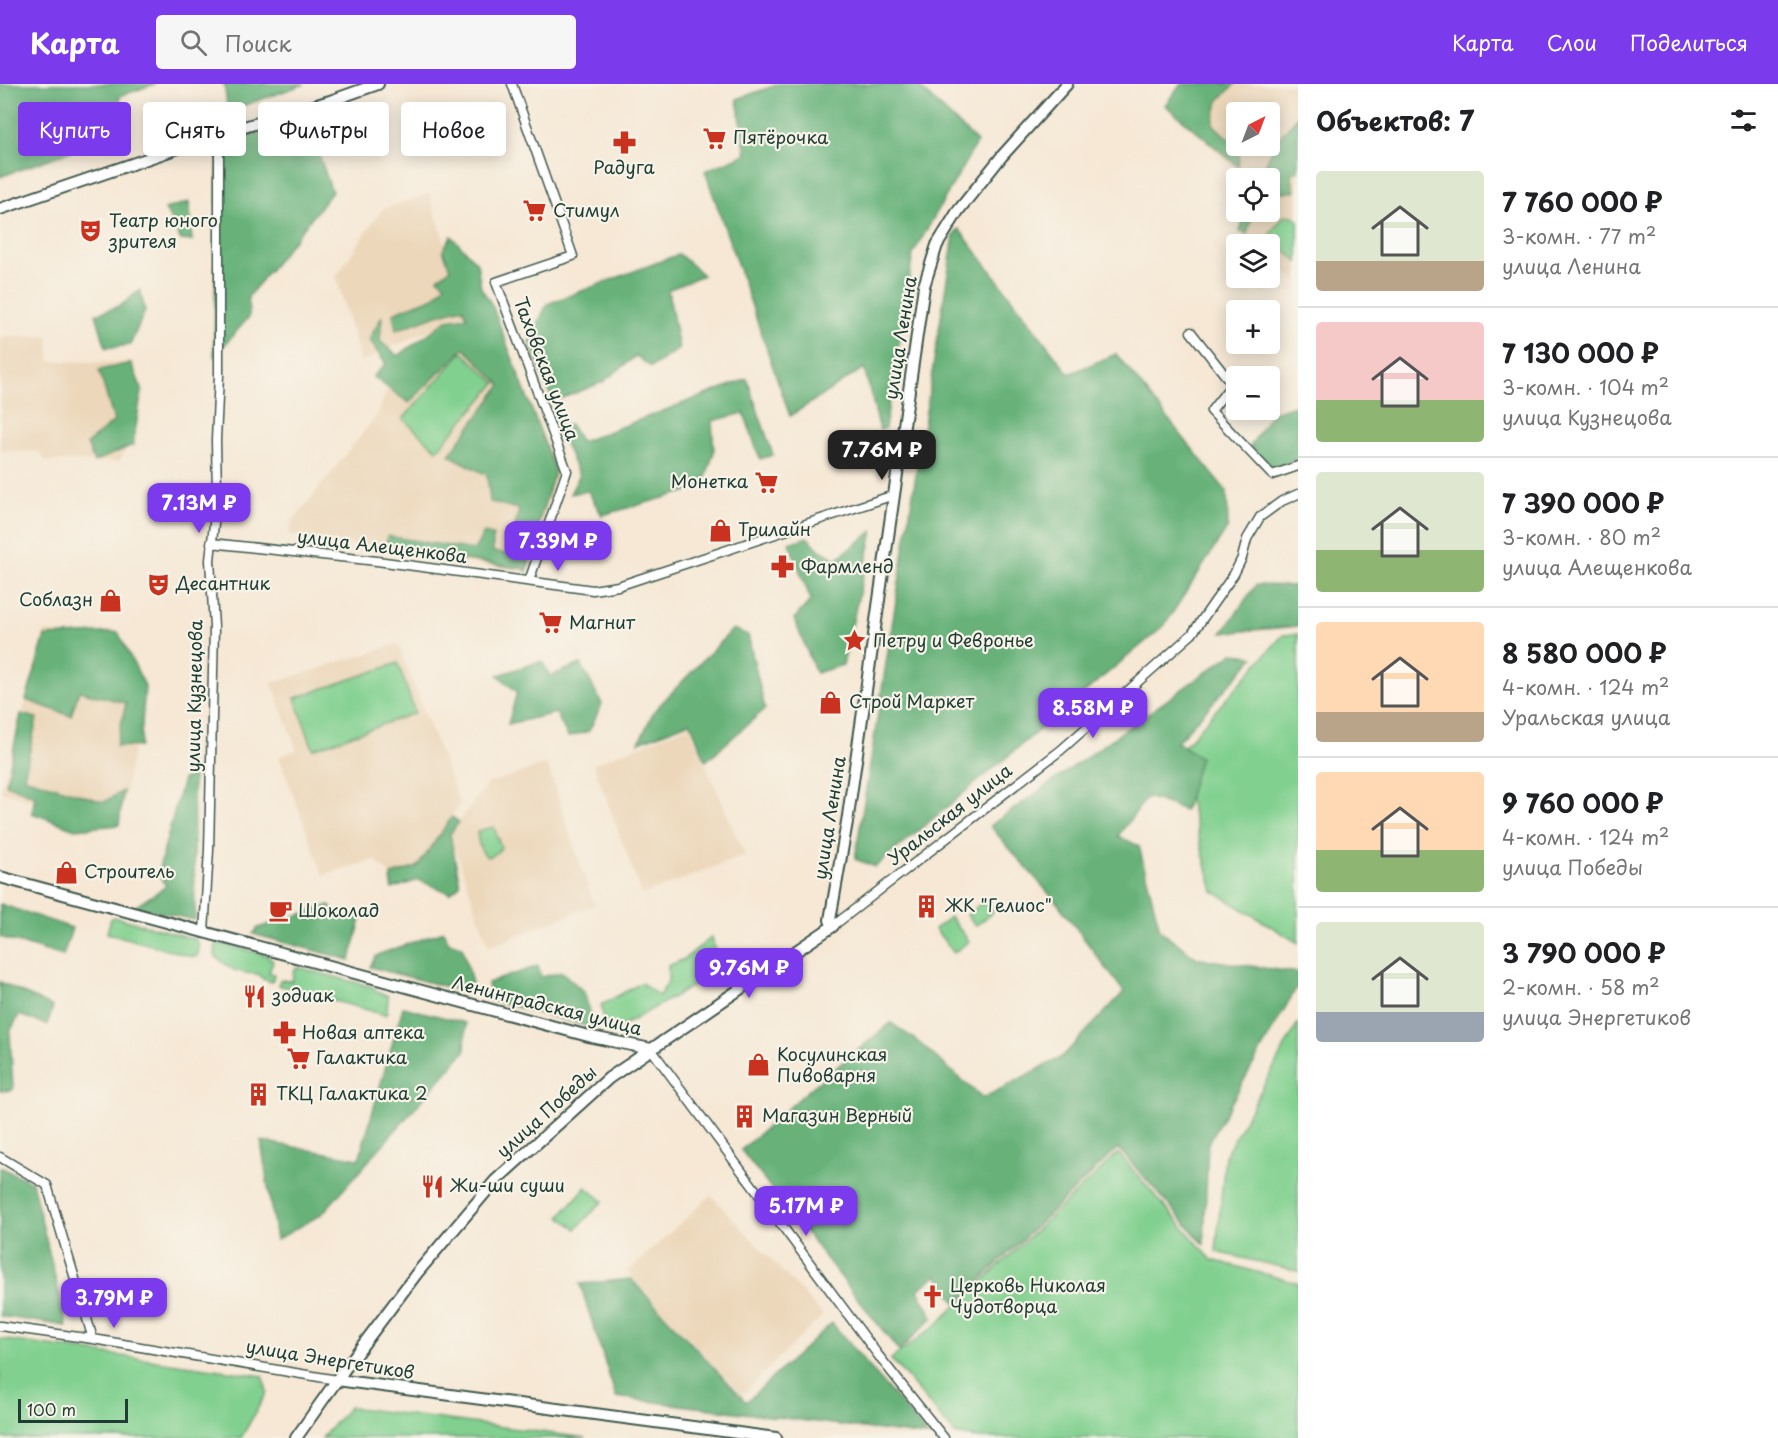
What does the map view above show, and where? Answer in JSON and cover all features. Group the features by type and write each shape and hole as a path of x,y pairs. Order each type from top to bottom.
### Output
{"main road":[{"path":"246,127 378,84"},
{"name":"улица Ленина","path":"833,926 830,920 848,816 924,286 937,245 948,225 971,193 1067,84"},
{"path":"0,209 155,156"},
{"name":"Ленинградская улица","path":"0,877 592,1036 651,1049"},
{"name":"улица Победы","path":"296,1438 417,1273 495,1181 609,1078 833,926"},
{"name":"улица Энергетиков","path":"337,1380 777,1438"}],"street":[{"name":"Таховская улица","path":"512,84 573,256 496,282 567,471 529,581"},
{"name":"улица Кузнецова","path":"204,932 209,849 214,627 211,543 217,496 219,156"},
{"path":"1191,332 1232,384 1211,411 1272,475 1298,466"},
{"name":"Уральская улица","path":"833,926 1061,750 1192,634 1234,574 1242,558 1247,539 1260,517 1282,501 1298,494"},
{"name":"улица Алещенкова","path":"211,543 377,561 592,590 618,586 894,495"},
{"name":"Ленинградская улица","path":"651,1049 864,1336 944,1438"},
{"path":"0,1157 47,1185 93,1339"},
{"name":"улица Энергетиков","path":"0,1326 93,1339 337,1380"}],"shaded area":[{"path":"1197,84 1298,84 1298,137 1269,168 1235,168 1172,111"},
{"path":"1298,152 1298,282 1280,267 1280,234 1242,234 1240,232 1242,222 1280,222 1280,189"},
{"path":"429,194 468,312 361,362 336,277 382,209"},
{"path":"498,318 558,472 527,572 289,535 291,523 378,414 390,380"},
{"path":"49,336 50,361 135,363 126,450 119,462 45,461 40,452 0,451 0,337"},
{"path":"45,631 122,653 145,686 119,825 1,791"},
{"path":"398,644 460,804 417,867 391,875 375,860 323,875 279,757 297,750 272,683"},
{"path":"689,726 745,855 642,895 593,764"},
{"path":"547,764 594,905 489,947 450,834 487,784"},
{"path":"711,1195 823,1315 742,1395 627,1272"}],"green space":[{"path":"0,84 155,84 120,96 120,102 18,102 18,156 58,156 0,177"},
{"path":"224,84 305,84 246,105 246,102 227,102"},
{"path":"779,84 916,84 977,142 913,254 885,428 880,430 864,368 790,416 705,171 746,154 737,99"},
{"path":"1181,84 1235,84 1218,101 1213,124 1226,137 1226,156 1165,105"},
{"path":"1298,116 1298,171 1291,173 1295,192 1280,192 1280,168 1263,168 1269,156 1280,156 1280,137"},
{"path":"258,133 258,156 319,156 332,192 248,297 249,317 214,357 218,156 246,156 246,136"},
{"path":"1226,156 1239,156 1238,166"},
{"path":"189,202 192,241 181,240 165,209"},
{"path":"1285,215 1293,216 1298,220 1298,262 1280,247 1280,234 1270,234"},
{"path":"1242,222 1251,222 1247,234 1240,232"},
{"path":"959,229 1069,374 1116,354 1227,492 1228,527 1164,626 875,867 855,859 954,235"},
{"path":"451,236 477,263 481,288 492,305 555,471 536,531 527,572 525,569 386,548 387,536 474,550 484,533 493,535 493,552 509,554 519,509 490,502 487,475 449,455 501,385 464,348 409,403 373,377 386,364 369,340 382,316 380,341 398,356 447,320 467,317 463,308 396,330 393,313 434,297 445,285 438,278 450,269 443,250"},
{"path":"679,254 703,275 668,290 679,349 651,367 636,356 603,382 553,402 530,342 547,304"},
{"path":"140,290 145,311 130,345 106,348 96,314 120,306"},
{"path":"462,352 496,383 437,450 403,419"},
{"path":"131,363 142,389 133,445 94,462 87,444 114,421 99,370"},
{"path":"747,379 773,455 760,459 744,413 712,421 714,452 703,487 602,515 588,491 570,494 579,476 558,427 570,424 581,442"},
{"path":"1298,404 1298,459 1267,471 1250,447 1267,420 1280,420 1280,410"},
{"path":"873,531 843,665 816,673 794,619 811,600 789,543 807,537 820,550 836,559"},
{"path":"1256,585 1298,586 1298,626 1222,633"},
{"path":"733,629 748,635 765,709 706,761 690,722 639,742 654,711"},
{"path":"118,632 145,686 140,747 116,746 126,703 79,691 71,716 26,700 45,636"},
{"path":"1298,634 1298,943 1213,891 1177,754 1283,635"},
{"path":"1233,653 1254,657 1177,742 1200,757 1185,810 1147,797 1118,836 1139,846 1160,930 1197,958 1298,973 1298,985 1208,1144 1204,1244 1118,1148 956,1303 937,1275 918,1290 933,1317 899,1351 741,1150 811,1088 891,1023 917,1041 983,1098 1062,1057 1124,992 1059,905 990,826"},
{"path":"542,661 550,676 581,664 602,704 589,731 568,737 556,713 508,724 517,692 498,675"},
{"path":"398,663 415,713 313,749 295,698"},
{"path":"21,714 37,718 24,777 104,802 123,791 119,825 75,829 32,813 35,796 6,784"},
{"path":"193,776 195,920 135,907 166,886 158,872 183,779"},
{"path":"452,817 459,822 450,834 460,885 450,893 418,880 392,889 391,875 417,867"},
{"path":"494,827 501,848 495,854 487,857 478,842 477,831"},
{"path":"985,900 994,911 976,926 967,915"},
{"path":"0,904 72,928 63,956 0,937"},
{"path":"330,905 335,918 362,915 350,960 253,934 258,928"},
{"path":"115,917 195,939 199,947 197,956 107,933 111,918"},
{"path":"950,917 969,941 954,953 935,929"},
{"path":"444,931 448,942 462,946 472,983 462,991 370,967 375,957 380,954"},
{"path":"712,937 719,971 619,1028 605,1024 601,1005 641,983 659,996 668,982 668,966 684,959"},
{"path":"216,942 266,955 273,961 269,973 274,974 272,982 263,979 258,974 239,972 226,965 215,956"},
{"path":"538,966 541,977 562,972 584,992 592,1020 586,1026 490,1000 488,983"},
{"path":"297,967 373,987 388,996 387,1012 385,1015 278,985 280,980 292,981"},
{"path":"0,982 53,1007 47,1025 19,1015 10,1032 13,1090 0,1091"},
{"path":"403,1007 466,1023 465,1051 322,1214 276,1240 261,1141 359,1159"},
{"path":"1298,1023 1298,1271 1216,1252 1225,1156"},
{"path":"1118,1153 1212,1260 1298,1283 1298,1438 977,1438 955,1434 891,1359 936,1325"},
{"path":"0,1167 32,1182 67,1326 0,1316"},
{"path":"586,1187 603,1201 576,1229 560,1216"},
{"path":"631,1279 746,1402 832,1323 928,1436 616,1397 580,1284"},
{"path":"0,1339 263,1376 267,1392 241,1438 0,1438"},
{"path":"349,1407 586,1438 322,1438"}],"place":[{"name":"Пятёрочка","path":"715,138"},
{"name":"Радуга","path":"624,142"},
{"name":"Стимул","path":"535,211"},
{"name":"Театр юного зрителя","path":"91,231"},
{"name":"Монетка","path":"766,482"},
{"name":"Трилайн","path":"720,530"},
{"name":"Фармленд","path":"783,567"},
{"name":"Десантник","path":"158,584"},
{"name":"Соблазн","path":"111,600"},
{"name":"Магнит","path":"551,623"},
{"name":"Петру и Февронье","path":"855,641"},
{"name":"Строй Маркет","path":"831,702"},
{"name":"Строитель","path":"66,872"},
{"name":"ЖК \"Гелиос\"","path":"927,906"},
{"name":"Шоколад","path":"280,911"},
{"name":"зодиак","path":"254,996"},
{"name":"Новая аптека","path":"284,1033"},
{"name":"Галактика","path":"298,1058"},
{"name":"Косулинская Пивоварня","path":"759,1065"},
{"name":"ТКЦ Галактика 2","path":"258,1094"},
{"name":"Магазин Верный","path":"744,1116"},
{"name":"Жи-ши суши","path":"432,1186"},
{"name":"Церковь Николая Чудотворца","path":"932,1296"}]}
